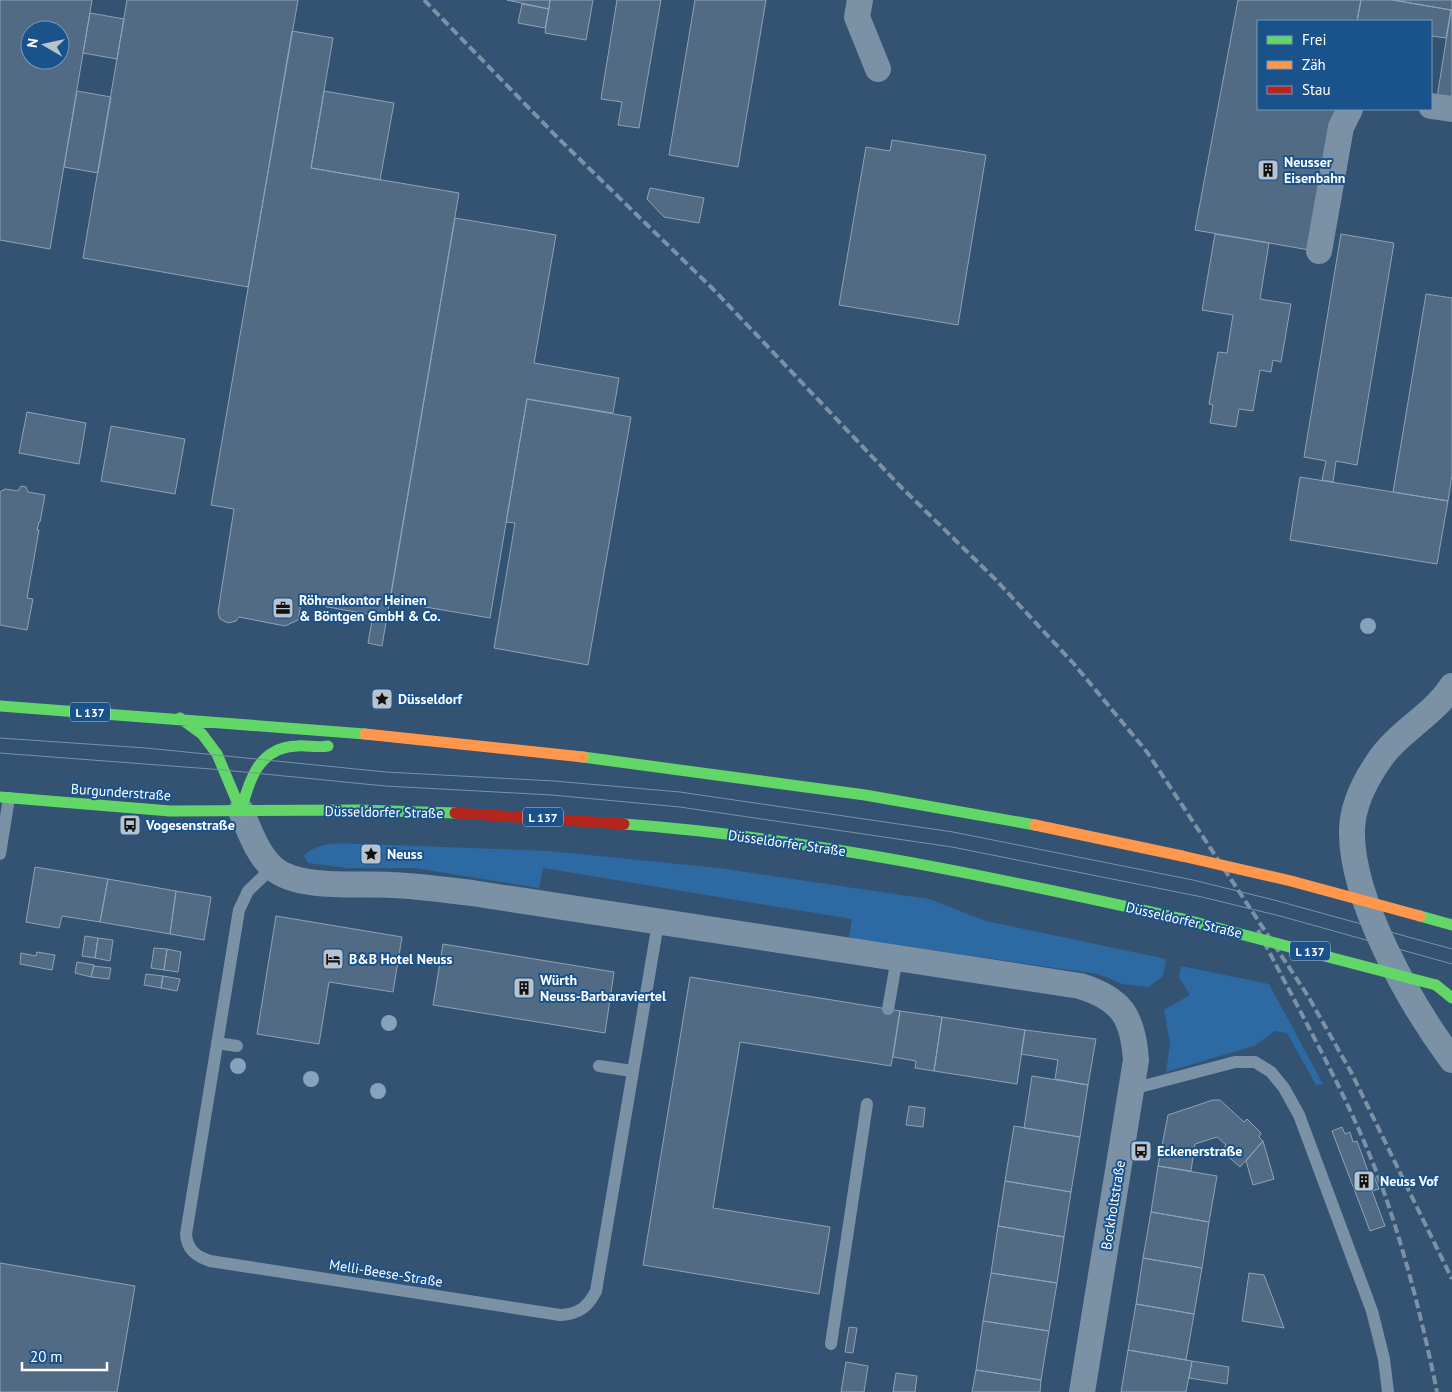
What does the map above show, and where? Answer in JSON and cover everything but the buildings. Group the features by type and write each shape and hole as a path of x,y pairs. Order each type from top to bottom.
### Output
{"main road":[{"name":"L 137","path":"0,706 180,718 376,735 609,761 810,788 989,816 1182,856 1291,881 1452,925"},
{"path":"180,718 202,734 217,754 241,811"},
{"path":"241,811 252,772 262,759 277,750 294,746 320,748 376,735"},
{"name":"Burgunderstraße","path":"4,798 128,808 241,811"},
{"name":"Düsseldorfer Straße","path":"241,811 357,810 492,814 690,829 843,850 1008,880 1183,919 1452,990"},
{"path":"1420,916 1444,909"},
{"name":"L 137","path":"1436,985 1452,998"}],"street":[{"path":"860,0 857,17 878,69"},
{"path":"1432,106 1452,109"},
{"path":"1319,251 1341,127 1350,110"},
{"path":"1452,686 1431,712 1379,760 1366,782 1356,808 1352,835 1357,872 1375,924 1401,980 1427,1027 1452,1060"},
{"path":"241,811 257,846 272,868 292,879 472,892 658,923 896,958"},
{"name":"Bockholtstraße","path":"896,958 1080,986 1099,992 1116,1002 1128,1020 1134,1040 1136,1060 1082,1392"}],"lane":[{"path":"0,854 4,798"},
{"name":"Melli-Beese-Straße","path":"272,868 248,891 239,910 186,1234 187,1243 192,1252 210,1261 560,1315 582,1310 591,1302 596,1291 658,923"},
{"path":"888,1009 896,958"},
{"path":"218,1043 237,1046"},
{"path":"1132,1089 1235,1062 1255,1062 1271,1072 1284,1088 1299,1115 1372,1311 1384,1359 1388,1392"},
{"path":"599,1066 632,1071"},
{"path":"830,1344 867,1104"}],"shaded area":[{"path":"364,844 549,851 718,868 929,899 986,921 1166,959 1163,976 1149,987 1122,984 1098,974 849,938 852,919 543,868 539,888 414,868 347,868 308,863 304,856 317,847 324,845"},
{"path":"1181,966 1269,984 1323,1084 1316,1085 1287,1033 1275,1031 1254,1046 1166,1072 1170,1043 1164,1010 1190,995 1179,977"}],"tram line":[{"path":"0,738 146,748 386,772 554,781 680,792 953,832 1193,880 1274,900 1452,949"},
{"path":"0,753 224,770 385,786 552,795 680,807 952,847 1202,897 1280,916 1452,964"}],"railway":[{"path":"424,0 558,138 714,290 900,486 995,579 1074,664 1147,752 1308,996 1351,1072 1452,1279"},
{"path":"1258,930 1344,1097 1374,1166 1395,1224 1409,1272 1437,1392"}],"traffic: fast":[{"path":"0,706 365,734"},
{"path":"180,718 202,734 217,754 241,811"},
{"path":"241,811 252,777 258,767 273,752 297,746 328,746"},
{"path":"583,757 865,795 1035,825"},
{"path":"0,797 170,811 357,810 455,813"},
{"path":"624,824 694,830 835,849 905,861 1183,919"},
{"path":"1420,916 1452,925"},
{"path":"1183,919 1436,985"},
{"path":"1436,985 1452,998"}],"traffic: slow":[{"path":"365,734 583,757"},
{"path":"1035,825 1182,856"},
{"path":"1182,856 1291,881 1420,916"}],"traffic: jam":[{"path":"455,813 624,824"}],"place":[{"name":"Neusser Eisenbahn","path":"1268,170"},
{"name":"Röhrenkontor Heinen & Böntgen GmbH & Co.","path":"283,608"},
{"name":"Düsseldorf","path":"382,699"},
{"name":"Vogesenstraße","path":"130,825"},
{"name":"Neuss","path":"371,854"},
{"name":"B&B Hotel Neuss","path":"333,959"},
{"name":"Würth Neuss-Barbaraviertel","path":"524,988"},
{"name":"Eckenerstraße","path":"1141,1151"},
{"name":"Neuss Vof","path":"1364,1181"}]}
